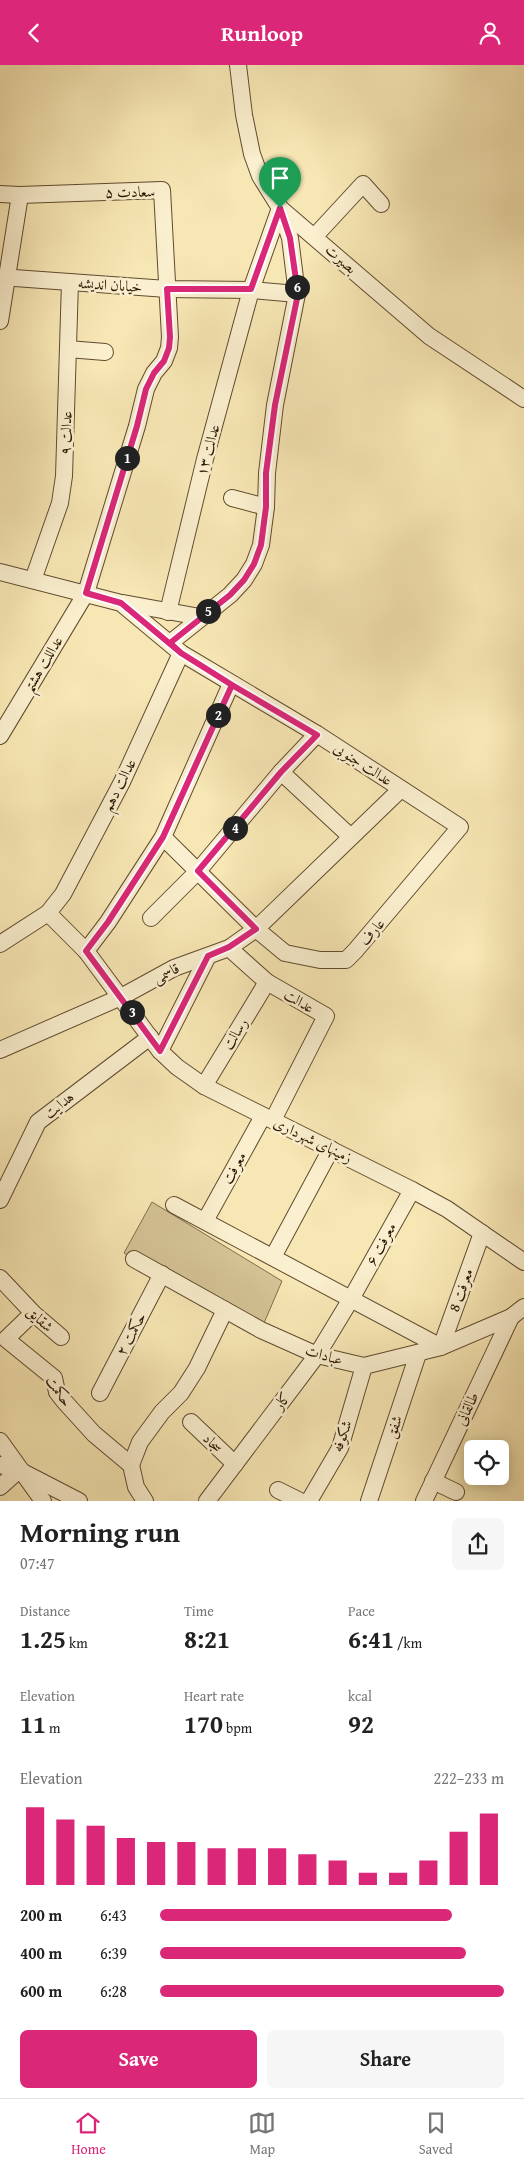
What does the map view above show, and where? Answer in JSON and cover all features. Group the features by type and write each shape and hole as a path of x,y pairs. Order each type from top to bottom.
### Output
{"street":[{"name":"بصیرت","path":"238,65 244,115 252,154 260,176 280,208 429,336 524,399"},
{"path":"314,236 363,184 381,204"},
{"name":"سعادت ۵","path":"0,194 162,190 167,289"},
{"path":"0,321 4,277 20,195"},
{"name":"عدالت ۱۳","path":"168,612 205,459 251,289 280,208"},
{"path":"175,648 200,617 230,595 244,580 254,564 261,545 266,507 266,473 275,405 298,294 290,238 280,208"},
{"name":"خیابان اندیشه","path":"4,277 167,289 251,289 298,294"},
{"name":"عدالت ۹","path":"33,580 63,490 67,448 70,282"},
{"name":"عداللت هشتم","path":"0,736 86,593 137,426 146,389 154,373 164,361 169,348 167,289"},
{"path":"68,349 105,352"},
{"path":"232,497 266,507"},
{"name":"عدالت جنوبی","path":"0,572 121,603 175,648 232,685 317,735 460,827"},
{"path":"121,603 200,617"},
{"name":"عدالت دهم","path":"0,944 48,913 63,894 122,782 175,648"},
{"path":"86,951 108,922 163,837 232,685"},
{"path":"151,918 198,871 281,772 317,735"},
{"path":"281,772 351,837"},
{"name":"قاسمی","path":"0,1050 121,997 174,968 229,947 256,929 401,789"},
{"name":"عارف","path":"256,929 285,953 320,960 346,960 356,951 460,827"},
{"path":"163,837 256,929"},
{"name":"زمینهای شهرداری","path":"48,913 86,951 160,1051 176,1067 204,1086 447,1209 524,1262"},
{"name":"عدالت","path":"229,947 266,982 326,1017 268,1118"},
{"path":"160,1051 208,956"},
{"name":"رسالت","path":"204,1086 266,982"},
{"name":"هدایت","path":"0,1200 38,1121 150,1037"},
{"name":"معرفت","path":"204,1221 268,1118"},
{"path":"273,1257 331,1149"},
{"name":"معرفت ۶","path":"351,1299 412,1190"},
{"path":"174,1205 441,1347"},
{"name":"معرفت 8","path":"441,1347 482,1233"},
{"name":"عبادات","path":"134,1259 261,1330 317,1355 364,1366 441,1347 511,1317 524,1307"},
{"name":"حکمت ۲","path":"100,1393 162,1275"},
{"name":"شقایق","path":"0,1278 33,1313 60,1337"},
{"name":"کار","path":"207,1501 317,1355 351,1299"},
{"path":"145,1501 136,1487 131,1465 140,1441 181,1393 197,1368 225,1310"},
{"name":"حکمت","path":"33,1313 6,1339 54,1378 57,1392 64,1401 94,1434 131,1465"},
{"name":"طالقانی","path":"424,1501 511,1317"},
{"name":"شفق","path":"369,1501 418,1354"},
{"name":"شکوفه","path":"309,1501 340,1448 364,1366"},
{"name":"سجاد","path":"191,1422 235,1464"},
{"path":"0,1441 43,1501"},
{"path":"0,1465 19,1470 79,1501"},
{"path":"0,1487 19,1470"},
{"path":"433,1481 456,1492"},
{"path":"278,1490 300,1501"}],"shaded area":[{"path":"152,1202 282,1281 261,1330 124,1253"}],"route":[{"path":"280,208 251,289 167,289 169,348 164,361 154,373 146,389 137,426 86,593 121,603 181,653 232,685 163,837 108,922 86,951 160,1051 208,956 229,947 256,929 198,871 281,772 317,735 232,685 181,653 170,643 200,617 230,595 244,580 254,564 261,545 266,507 266,473 275,405 298,294 290,238 280,208"}]}
